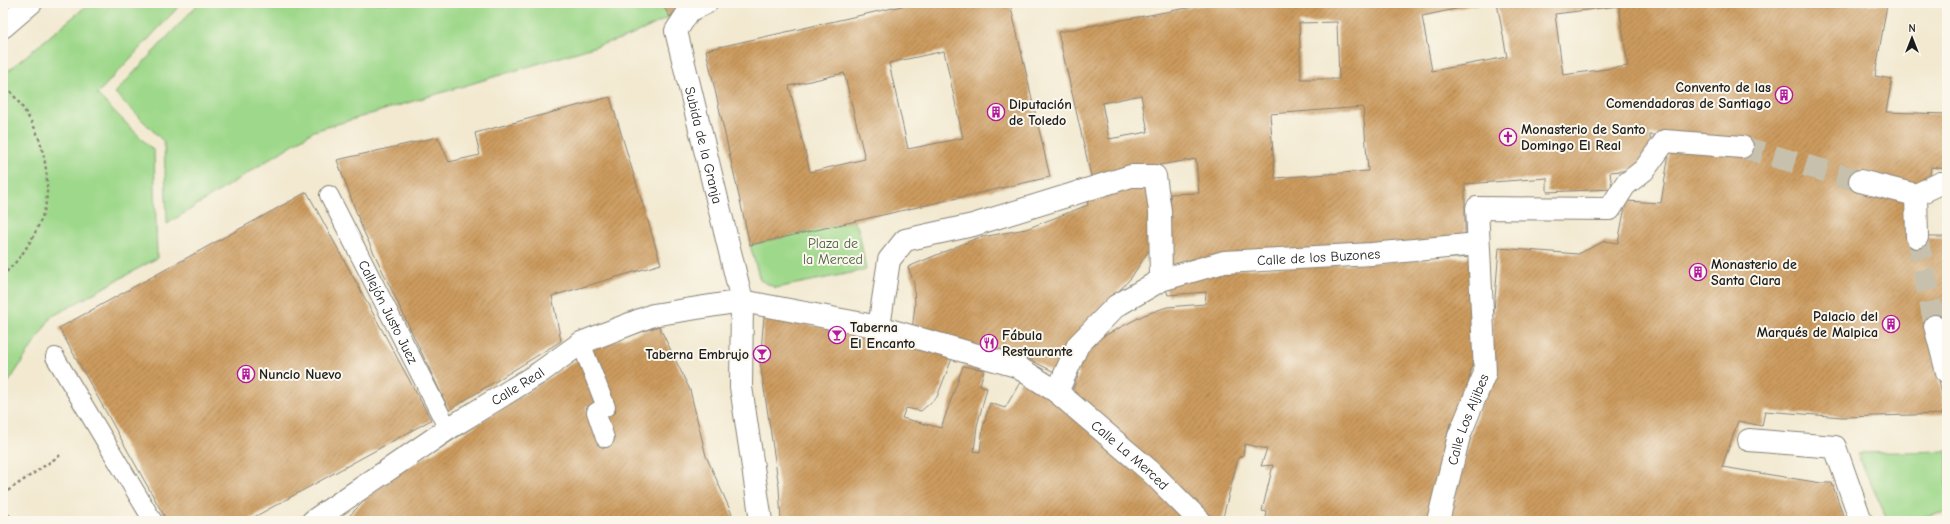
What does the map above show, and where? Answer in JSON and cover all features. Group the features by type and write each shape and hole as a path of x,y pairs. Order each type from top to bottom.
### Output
{"street":[{"path":"3,27 31,3"},
{"name":"Subida de la Granja","path":"706,3 689,11 676,30 742,301 741,387 761,521"},
{"name":"Calle Los Aljibes","path":"1438,521 1459,436 1485,373 1477,208 1610,209 1625,185 1644,170 1665,141 1742,147"},
{"path":"742,301 879,327 889,260 905,240 973,225 1131,176 1155,176 1160,211 1161,280"},
{"path":"1860,182 1916,195 1941,184 1947,183"},
{"path":"1916,195 1916,237"},
{"name":"Calle de los Buzones","path":"1057,392 1078,345 1116,306 1161,280 1224,262 1372,254 1478,244"},
{"name":"Calle Real","path":"313,521 448,429 539,373 581,344 652,315 742,301"},
{"path":"1935,326 1947,372"},
{"name":"Calle La Merced","path":"879,327 1016,366 1057,392 1150,471 1200,521"},
{"path":"1749,440 1835,447 1861,521"}],"lane":[{"name":"Callejón Justo Juez","path":"329,195 448,429"},
{"path":"581,344 606,407 596,412 605,438"},
{"path":"55,357 153,521"}],"path":[{"path":"3,82 34,125 44,152 47,184 44,213 34,237 14,266 3,275"},
{"path":"3,494 62,454"},
{"path":"3,504 12,521"}],"green space":[{"path":"90,3 182,3 97,94 154,151 157,258 51,317 3,391 3,75"},
{"path":"199,3 661,3 670,17 630,36 314,131 167,224 164,142 115,93"},
{"name":"Plaza de la Merced","path":"854,221 859,230 866,270 776,288 760,280 750,245"},
{"path":"1947,451 1947,512 1902,521 1888,521 1857,453"}],"building":[{"path":"661,3 683,3 670,17"},
{"name":"Diputación de Toledo","path":"915,3 1010,3 1050,177 750,245 706,50","holes":["944,51 963,138 908,149 889,63","844,73 865,159 810,172 789,86"]},
{"path":"1214,3 1484,3 1422,16 1432,71 1507,57 1497,3 1887,4 1875,76 1892,79 1886,112 1947,114 1947,169 1931,167 1930,175 1917,188 1861,170 1860,181 1906,198 1924,237 1947,237 1947,325 1928,326 1946,414 1842,417 1765,411 1762,426 1738,421 1722,467 1821,483 1832,483 1845,521 1447,521 1489,374 1499,248 1578,254 1605,241 1618,243 1626,201 1661,203 1670,147 1682,136 1650,135 1651,153 1633,170 1610,172 1612,189 1547,192 1547,178 1465,184 1465,242 1163,274 1171,210 1170,194 1199,193 1196,159 1091,176 1058,32","holes":["1619,6 1628,66 1563,75 1555,14","1337,22 1339,79 1301,79 1299,23","1141,95 1148,132 1109,139 1102,103","1363,107 1368,171 1275,178 1270,114"]},
{"path":"610,97 661,264 552,296 561,341 449,410 362,228 337,160 438,137 449,162 480,155 475,133"},
{"path":"1133,183 1150,185 1156,239 1131,278 1076,336 1060,375 1027,358 912,330 915,305 914,283 908,267 977,238 1026,229 1088,205 1087,200"},
{"name":"Nuncio Nuevo","path":"307,192 431,420 247,521 167,521 59,328"},
{"path":"1473,257 1478,333 1461,423 1450,423 1429,521 1265,521 1267,512 1262,511 1273,465 1261,466 1267,449 1245,444 1243,455 1238,458 1222,521 1211,521 1153,468 1069,398 1079,374 1076,367 1083,347 1144,315 1167,307 1205,304 1206,292 1168,295 1164,284 1227,270"},
{"path":"764,316 880,338 953,356 937,397 921,411 906,408 902,418 941,428 963,366 984,370 980,385 987,388 977,426 974,451 980,452 983,427 990,403 1005,408 1022,379 1066,406 1189,521 781,521 779,487 760,362"},
{"path":"659,326 690,390 706,456 735,521 348,521 346,519 371,494 401,471 436,451 580,358 599,402 586,407 601,445 613,442 606,417 616,412 590,349"}],"tunnel":[{"path":"1742,147 1860,181"},
{"path":"1917,237 1935,326"}],"place":[{"name":"Convento de las Comendadoras de Santiago","path":"1784,95"},
{"name":"Diputación de Toledo","path":"996,112"},
{"name":"Monasterio de Santo Domingo El Real","path":"1508,137"},
{"name":"Monasterio de Santa Clara","path":"1698,272"},
{"name":"Palacio del Marqués de Malpica","path":"1891,324"},
{"name":"Taberna El Encanto","path":"837,335"},
{"name":"Fábula Restaurante","path":"989,343"},
{"name":"Taberna Embrujo","path":"762,354"},
{"name":"Nuncio Nuevo","path":"246,374"}]}
